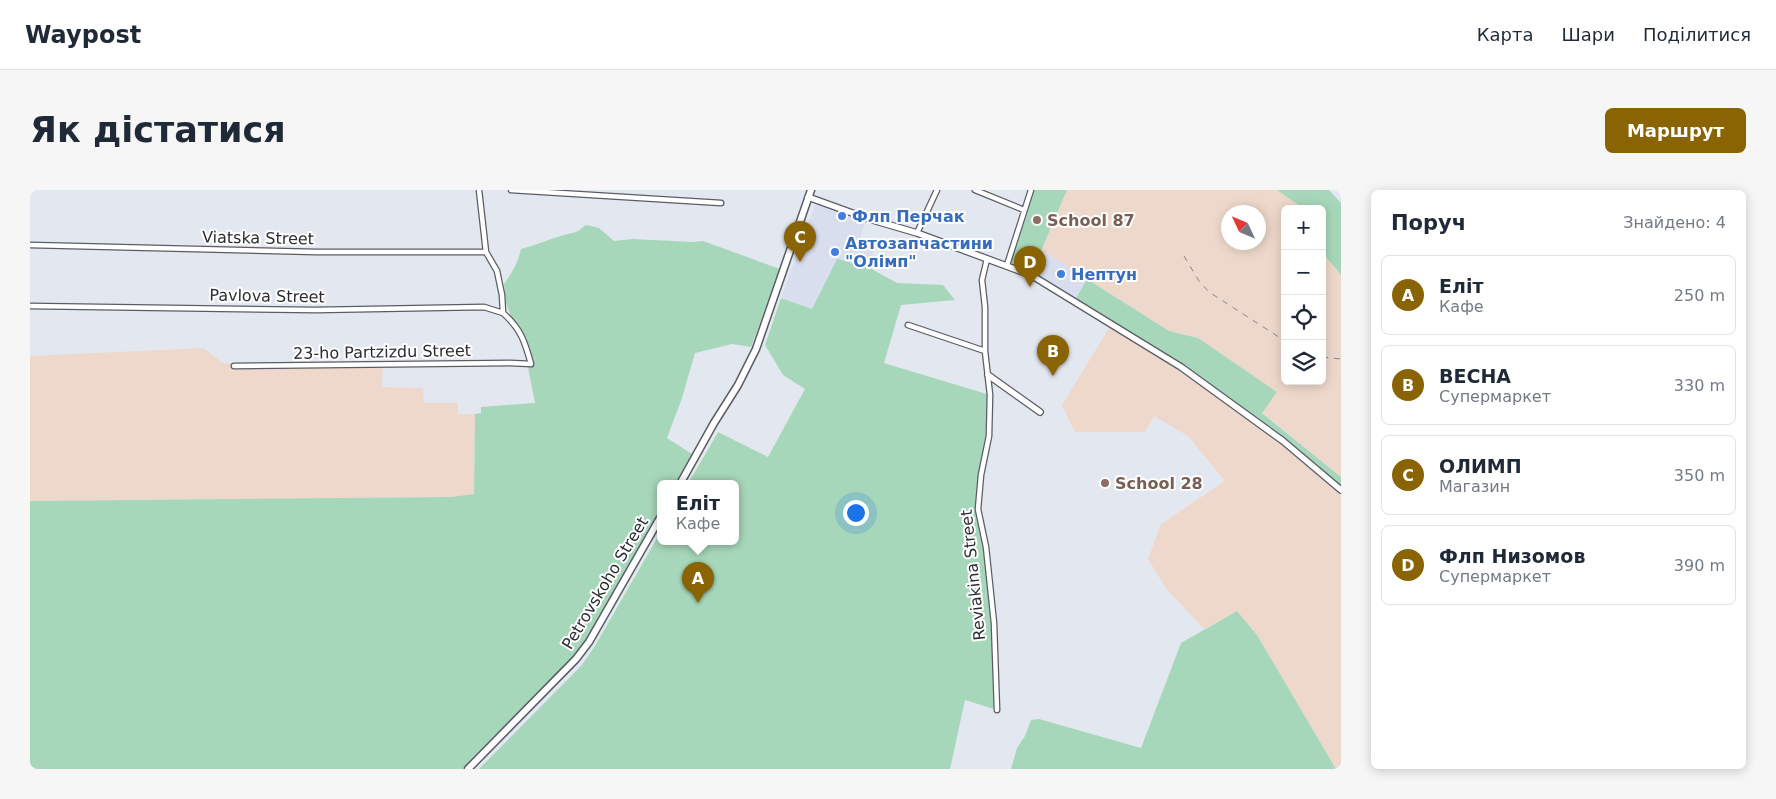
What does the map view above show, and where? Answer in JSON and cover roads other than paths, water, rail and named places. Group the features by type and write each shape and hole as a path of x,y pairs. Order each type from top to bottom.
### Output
{"main road":[{"path":"682,480 714,423 738,386 756,349 809,193"},
{"name":"Petrovskoho Street","path":"468,769 576,659 590,642 657,523"}],"street":[{"path":"480,190 486,252 497,271 502,295 503,314"},
{"path":"511,190 720,203"},
{"path":"917,233 937,190"},
{"path":"975,190 1024,210"},
{"path":"1007,265 1031,190"},
{"path":"809,193 866,218 917,233 1032,275 1181,367 1283,441 1341,490"},
{"name":"Viatska Street","path":"30,245 316,252 486,252"},
{"name":"Reviakina Street","path":"987,259 982,280 985,307 985,351 990,396 989,436 981,474 978,509 986,547 994,623 997,710"},
{"name":"Pavlova Street","path":"30,306 316,310 484,307 503,314"},
{"name":"23-ho Partzizdu Street","path":"234,366 531,364 524,340 514,323 503,314"},
{"path":"908,325 985,351"},
{"path":"988,375 1040,412"}],"railway":[{"path":"1184,256 1199,281 1209,292 1283,340"},
{"path":"1326,357 1341,359"}],"place":[{"name":"Флп Перчак","path":"842,216"},
{"name":"School 87","path":"1037,220"},
{"name":"Автозапчастини \"Олімп\"","path":"835,252"},
{"name":"ОЛИМП","path":"800,262"},
{"name":"Нептун","path":"1061,274"},
{"name":"Флп Низомов","path":"1030,287"},
{"name":"ВЕСНА","path":"1053,376"},
{"name":"School 28","path":"1105,483"},
{"name":"Еліт","path":"698,603"}]}
